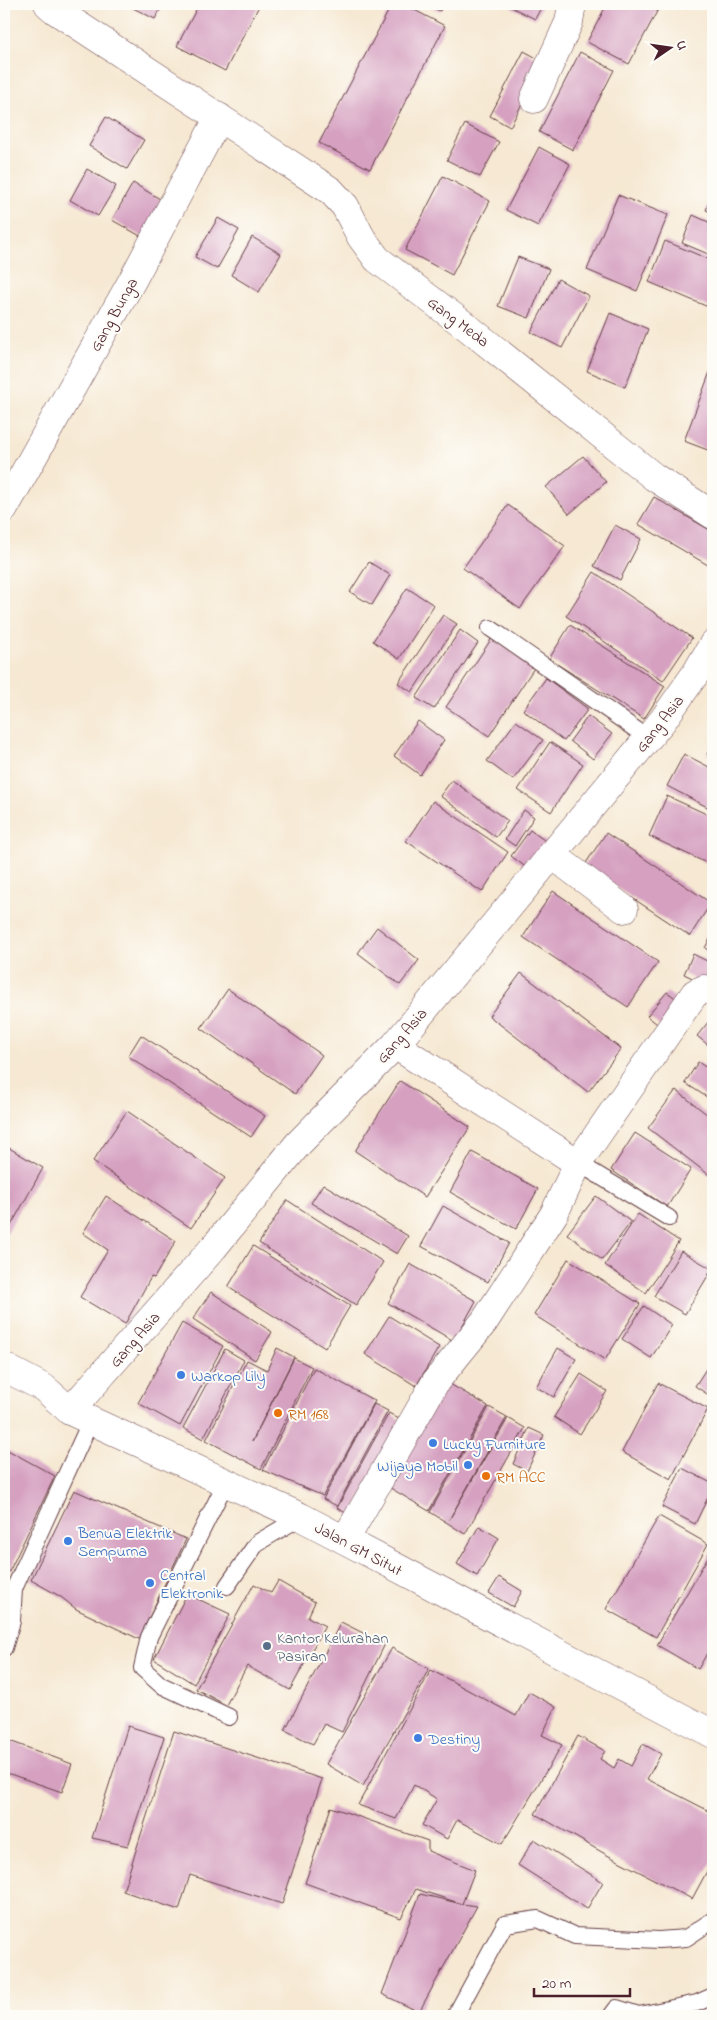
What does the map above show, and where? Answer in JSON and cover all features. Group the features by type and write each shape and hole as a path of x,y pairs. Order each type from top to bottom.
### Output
{"street":[{"name":"Gang Meda","path":"48,4 54,10 332,191 345,206 361,236 377,259 468,327 654,477 713,515"},
{"path":"534,99 569,22 572,4"},
{"name":"Gang Bunga","path":"4,509 133,279 219,117"},
{"name":"Gang Asia","path":"81,1416 298,1144 395,1045 648,738 696,673 713,644"},
{"path":"551,854 624,910"},
{"path":"345,1540 436,1382 484,1322 554,1214 578,1163 695,993 704,988 713,991"},
{"path":"395,1045 578,1163"},
{"name":"Jalan GM Situt","path":"4,1367 44,1388 81,1416 301,1517 713,1734"}],"lane":[{"path":"490,628 648,738"},
{"path":"578,1163 669,1218"},
{"path":"4,1648 12,1622 14,1589 81,1416"},
{"path":"226,1482 149,1637 142,1668 161,1685 229,1717"},
{"path":"227,1586 258,1543 301,1517"},
{"path":"455,2016 505,1924 538,1919 575,1936 659,1940 686,1938 713,1920"},
{"path":"611,2016 617,2008 639,2014 696,2003 713,1996"}],"building":[{"path":"125,4 163,4 155,19"},
{"path":"199,4 260,4 225,71 177,46"},
{"path":"392,4 403,4 445,26 370,169 319,143"},
{"path":"426,4 444,4 440,11"},
{"path":"505,4 543,4 535,19"},
{"path":"607,4 661,4 629,64 587,42"},
{"path":"524,51 544,62 510,127 490,116"},
{"path":"580,52 614,70 573,150 539,132"},
{"path":"106,117 144,140 127,169 89,146"},
{"path":"465,124 499,142 480,177 447,160"},
{"path":"539,147 570,164 538,226 506,210"},
{"path":"87,169 116,186 98,216 70,200"},
{"path":"443,176 490,201 452,275 405,250"},
{"path":"133,183 172,206 151,242 112,220"},
{"path":"713,193 713,213 706,210"},
{"path":"618,195 668,215 637,291 587,270"},
{"path":"693,215 713,224 713,256 682,243"},
{"path":"218,218 239,230 217,269 195,257"},
{"path":"252,237 281,254 259,292 231,275"},
{"path":"665,241 713,261 713,309 649,282"},
{"path":"518,257 549,269 529,318 498,306"},
{"path":"558,279 589,296 562,348 531,332"},
{"path":"610,313 648,329 625,387 587,371"},
{"path":"710,372 713,373 713,452 684,441"},
{"path":"583,456 606,482 569,514 546,487"},
{"path":"654,497 713,532 713,568 638,524"},
{"path":"508,505 565,546 520,609 463,568"},
{"path":"615,525 641,539 620,580 594,566"},
{"path":"369,562 390,575 372,605 350,592"},
{"path":"594,572 692,638 663,681 566,616"},
{"path":"407,588 434,605 399,659 373,641"},
{"path":"443,615 457,624 412,692 398,683"},
{"path":"570,625 665,686 644,719 549,659"},
{"path":"460,630 478,643 434,709 416,698"},
{"path":"492,638 534,668 489,736 446,707"},
{"path":"546,678 588,709 564,741 523,710"},
{"path":"588,716 612,734 593,759 570,741"},
{"path":"418,721 444,740 420,775 394,756"},
{"path":"516,721 543,740 513,780 487,761"},
{"path":"550,742 583,764 551,812 518,790"},
{"path":"713,744 713,758 707,754"},
{"path":"684,754 713,769 713,810 667,786"},
{"path":"452,780 508,821 496,837 440,796"},
{"path":"667,796 713,817 713,866 649,836"},
{"path":"433,801 508,852 482,892 406,841"},
{"path":"524,810 534,817 515,846 505,839"},
{"path":"530,830 551,845 531,871 511,856"},
{"path":"606,833 711,903 690,936 584,866"},
{"path":"553,891 658,962 628,1007 523,937"},
{"path":"377,927 419,960 400,985 358,953"},
{"path":"713,933 713,953 705,948"},
{"path":"693,954 713,964 713,988 684,974"},
{"path":"521,973 621,1049 588,1092 489,1016"},
{"path":"228,989 322,1055 295,1094 201,1028"},
{"path":"667,992 681,1002 661,1027 647,1016"},
{"path":"713,1016 713,1049 697,1036"},
{"path":"141,1035 265,1116 251,1137 128,1056"},
{"path":"698,1062 713,1072 713,1101 685,1083"},
{"path":"400,1081 470,1127 425,1197 355,1151"},
{"path":"676,1090 713,1119 713,1178 648,1128"},
{"path":"127,1111 225,1178 191,1228 93,1161"},
{"path":"635,1133 691,1169 667,1207 611,1170"},
{"path":"4,1145 43,1168 4,1238"},
{"path":"472,1152 538,1189 516,1229 450,1192"},
{"path":"323,1184 408,1236 397,1254 311,1203"},
{"path":"106,1196 176,1241 154,1278 151,1277 125,1324 80,1297 108,1250 83,1233"},
{"path":"596,1196 631,1222 602,1260 567,1234"},
{"path":"287,1200 383,1262 356,1305 259,1243"},
{"path":"443,1206 509,1243 488,1282 421,1246"},
{"path":"638,1214 679,1241 646,1293 605,1265"},
{"path":"253,1246 350,1306 325,1348 228,1287"},
{"path":"681,1251 712,1269 685,1314 654,1296"},
{"path":"568,1259 640,1304 605,1360 534,1315"},
{"path":"410,1264 476,1301 454,1341 388,1303"},
{"path":"211,1292 272,1332 255,1360 193,1319"},
{"path":"644,1306 672,1325 651,1358 622,1339"},
{"path":"389,1316 439,1347 416,1386 365,1354"},
{"name":"Warkop Lily","path":"182,1323 223,1346 180,1426 138,1403"},
{"path":"277,1348 294,1357 252,1442 294,1358 312,1367 261,1469 206,1440 247,1360 267,1370"},
{"path":"558,1348 576,1359 554,1397 536,1387"},
{"path":"225,1349 244,1360 203,1439 183,1428"},
{"path":"713,1358 713,1398 695,1386"},
{"path":"314,1368 375,1401 323,1496 263,1470"},
{"path":"581,1374 607,1391 580,1434 554,1417"},
{"path":"441,1379 488,1406 429,1511 382,1483"},
{"path":"658,1383 708,1409 671,1479 622,1452"},
{"path":"374,1404 388,1411 337,1506 323,1499"},
{"path":"489,1407 507,1417 449,1520 508,1418 525,1428 465,1534 430,1512"},
{"path":"389,1413 402,1421 351,1516 337,1508"},
{"path":"529,1428 544,1435 527,1471 513,1464"},
{"path":"4,1448 55,1476 9,1572 4,1570"},
{"path":"682,1468 713,1484 695,1524 662,1507"},
{"path":"74,1490 186,1539 139,1639 76,1609 61,1597 31,1580"},
{"path":"659,1516 708,1544 656,1637 606,1609"},
{"path":"479,1526 499,1538 477,1576 457,1564"},
{"path":"713,1548 713,1643 698,1669 657,1645"},
{"path":"499,1577 522,1591 513,1607 489,1593"},
{"name":"Kantor Kelurahan Pasiran","path":"278,1581 315,1602 308,1617 325,1626 290,1690 247,1666 226,1705 196,1689 254,1584 271,1593"},
{"path":"187,1594 230,1614 194,1684 154,1659"},
{"path":"341,1622 385,1644 342,1732 324,1724 313,1744 285,1730"},
{"path":"392,1648 429,1669 363,1786 326,1764"},
{"path":"431,1670 516,1716 529,1692 556,1707 542,1735 562,1745 502,1844 457,1820 447,1839 422,1825 437,1799 414,1785 396,1819 358,1805"},
{"path":"128,1726 164,1737 128,1846 92,1838"},
{"path":"174,1731 322,1779 282,1904 190,1875 179,1910 123,1891"},
{"path":"578,1736 605,1751 600,1759 614,1768 619,1759 631,1766 643,1744 661,1754 647,1779 713,1813 713,1860 692,1899 607,1855 535,1814"},
{"path":"4,1739 72,1764 62,1792 4,1772"},
{"path":"331,1807 428,1841 428,1851 475,1870 462,1904 416,1889 401,1918 305,1883"},
{"path":"534,1839 603,1882 587,1909 518,1865"},
{"path":"420,1894 477,1906 419,2012 382,1994"}],"place":[{"name":"Warkop Lily","path":"181,1375"},
{"name":"RM 168","path":"278,1413"},
{"name":"Lucky Furniture","path":"433,1443"},
{"name":"Wijaya Mobil","path":"468,1465"},
{"name":"RM ACC","path":"486,1476"},
{"name":"Benua Elektrik Sempurna","path":"68,1541"},
{"name":"Central Elektronik","path":"150,1583"},
{"name":"Kantor Kelurahan Pasiran","path":"267,1646"},
{"name":"Destiny","path":"418,1738"}]}
